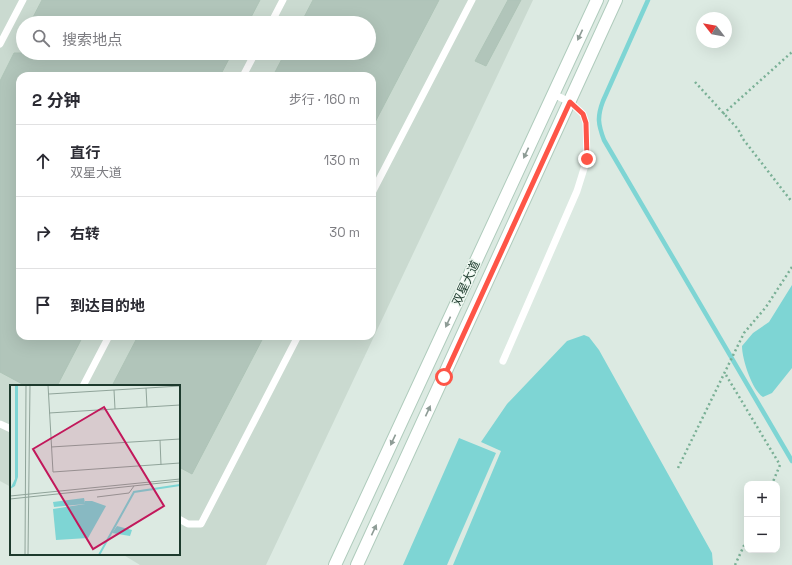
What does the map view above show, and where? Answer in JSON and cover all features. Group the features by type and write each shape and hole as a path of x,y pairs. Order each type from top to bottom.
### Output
{"street":[{"name":"双星大道","path":"335,565 597,0"},
{"name":"双星大道","path":"357,565 616,0"}],"lane":[{"path":"0,44 23,0"},
{"path":"275,16 283,0"},
{"path":"376,185 472,0"},
{"path":"245,72 251,60"},
{"path":"503,361 577,191 587,159 586,123 583,114 570,102 554,94"},
{"path":"84,385 106,340"},
{"path":"180,520 188,524 201,524 296,340"},
{"path":"0,424 10,429"}],"path":[{"path":"723,114 792,52"},
{"path":"695,82 738,129 743,139 792,202"},
{"path":"678,468 729,367 744,333 766,307 792,267"},
{"path":"725,374 780,465 773,481"},
{"path":"735,565 744,546"}],"shaded area":[{"path":"0,0 533,0 376,332 376,72 16,72 16,340 372,340 266,565 140,565 124,555 180,555 180,385 10,385 10,486 0,481"}],"water":[{"path":"792,285 792,368 772,393 763,397 755,388 748,374 742,352 742,346 753,333 769,322"},
{"path":"584,335 589,337 599,350 712,553 713,565 453,565 501,451 481,442 507,404 567,341"},
{"path":"459,438 496,453 447,565 403,565"}],"building":[{"path":"42,0 260,0 252,16 34,16"},
{"path":"313,0 439,0 376,120 376,72 275,72 281,60 376,60 376,16 305,16"},
{"path":"508,0 521,0 486,66 475,61"},
{"path":"14,53 16,53 16,60 228,60 222,72 16,72 16,340 81,340 58,385 24,385 0,372 0,81"},
{"path":"136,340 262,340 192,474 180,468 180,385 113,385"}],"waterway":[{"path":"648,0 603,101 599,116 599,125 604,140 792,461"}],"route":[{"path":"444,377 570,102 583,114 586,123 588,147 587,159"}]}
